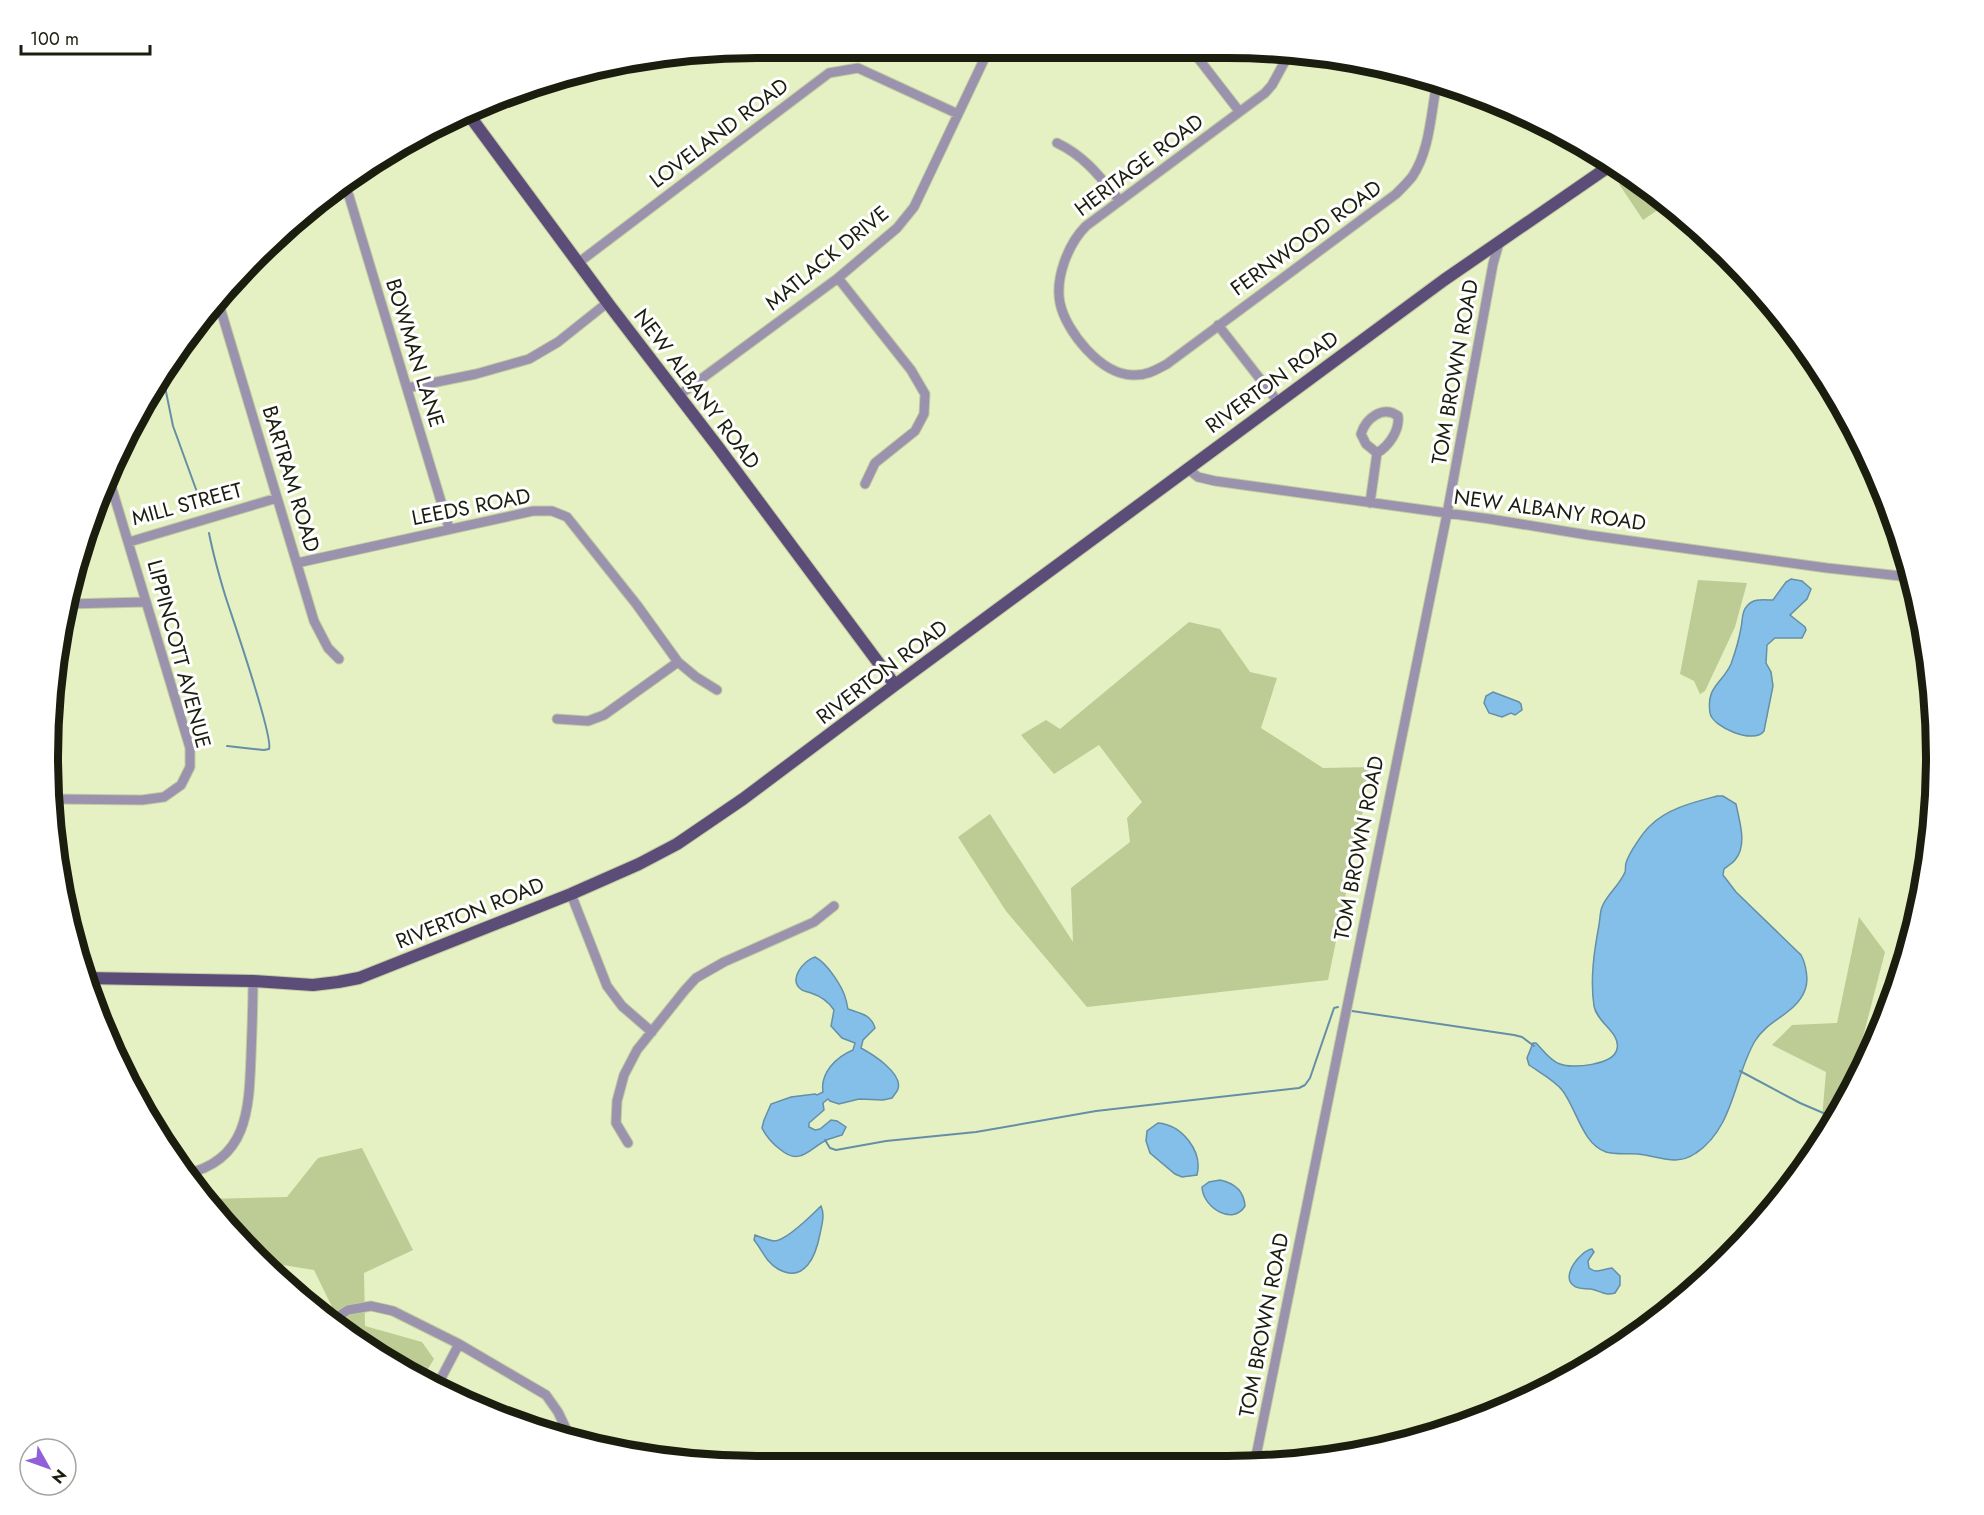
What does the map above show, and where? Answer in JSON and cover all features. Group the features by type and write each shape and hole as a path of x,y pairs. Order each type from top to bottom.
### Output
{"main road":[{"name":"NEW ALBANY ROAD","path":"472,120 895,685"},
{"name":"RIVERTON ROAD","path":"95,978 253,981 313,985 359,978 571,894 639,864 700,830 1444,280 1604,170"}],"street":[{"name":"MATLACK DRIVE","path":"678,396 838,278 897,228 914,207 985,58"},
{"path":"1198,58 1239,111"},
{"name":"HERITAGE ROAD","path":"1218,325 1167,364 1150,373 1132,375 1106,367 1092,356 1065,318 1060,302 1060,284 1069,250 1086,226 1265,93 1272,86 1285,61"},
{"name":"LOVELAND ROAD","path":"578,263 829,73 858,68 958,114"},
{"name":"FERNWOOD ROAD","path":"1218,325 1396,194 1411,178 1417,168 1425,143 1435,91"},
{"path":"1057,143 1072,150 1088,162 1120,201"},
{"name":"BOWMAN LANE","path":"347,192 449,528"},
{"name":"TOM BROWN ROAD","path":"1256,1455 1447,514 1493,264 1499,243"},
{"path":"838,278 911,370 926,394 924,414 915,430 875,463 865,484"},
{"path":"406,388 476,374 529,359 558,342 607,303"},
{"name":"BARTRAM ROAD","path":"221,310 318,631 328,648 339,659"},
{"path":"1218,325 1278,402"},
{"path":"1392,411 1398,416 1399,423 1385,448 1377,453 1366,444 1361,434 1363,426 1377,414 1392,411"},
{"path":"1370,503 1377,453"},
{"name":"NEW ALBANY ROAD","path":"1188,469 1198,477 1215,481 1799,565 1902,577"},
{"name":"MILL STREET","path":"112,489 129,542 278,498"},
{"name":"LEEDS ROAD","path":"297,563 533,511 560,513 567,517 637,605 678,662 717,690"},
{"name":"LIPPINCOTT AVENUE","path":"60,799 142,800 164,797 181,785 190,767 190,748 129,542"},
{"path":"76,604 145,602"},
{"path":"557,719 588,721 604,715 678,662"},
{"path":"571,894 607,986 622,1006 652,1032"},
{"path":"628,1143 616,1124 617,1101 624,1075 637,1050 696,978 724,962 814,922 834,906"},
{"path":"195,1172 211,1165 231,1148 244,1126 250,1090 253,981"},
{"path":"338,1316 348,1310 371,1306 393,1311 459,1344 546,1395 558,1412 566,1429"},
{"path":"440,1380 459,1344"}],"green space":[{"path":"1622,181 1659,209 1643,220 1619,184"},
{"path":"1698,580 1747,583 1735,627 1705,691 1700,694 1694,681 1680,674"},
{"path":"1189,622 1220,629 1250,672 1277,678 1261,728 1323,768 1372,767 1328,980 1087,1007 1006,911 958,837 990,814 1073,942 1071,888 1130,842 1127,818 1142,802 1099,745 1054,774 1021,735 1046,720 1060,729"},
{"path":"1859,917 1885,952 1858,1056 1822,1124 1826,1072 1772,1045 1792,1025 1837,1023"},
{"path":"362,1148 413,1250 364,1273 365,1326 422,1342 434,1359 426,1372 369,1339 336,1315 314,1270 276,1264 216,1199 287,1197 318,1158"}],"water":[{"path":"1791,579 1802,581 1811,589 1807,599 1790,615 1806,630 1802,638 1775,638 1767,645 1766,663 1771,672 1773,686 1764,731 1752,736 1725,729 1712,718 1710,697 1731,664 1745,608 1756,601 1773,600 1786,582"},
{"path":"1493,692 1519,702 1522,710 1515,715 1511,713 1502,717 1489,713 1484,703 1486,696"},
{"path":"1723,796 1736,804 1742,832 1739,854 1724,869 1723,875 1736,892 1801,955 1806,972 1805,990 1795,1005 1760,1034 1755,1041 1726,1116 1709,1142 1696,1153 1674,1160 1606,1152 1598,1148 1585,1133 1562,1090 1529,1065 1527,1058 1533,1043 1536,1043 1553,1060 1566,1065 1583,1066 1601,1062 1614,1054 1617,1049 1616,1038 1599,1018 1593,996 1594,955 1602,907 1623,877 1633,848 1651,825 1674,810"},
{"path":"815,957 824,964 838,982 848,1009 864,1015 873,1023 875,1028 863,1040 861,1048 879,1059 891,1071 896,1077 898,1089 892,1098 883,1100 859,1099 839,1104 828,1099 823,1103 824,1110 809,1123 809,1127 815,1130 820,1129 831,1120 837,1121 846,1127 842,1135 823,1142 806,1154 794,1156 788,1155 775,1145 762,1128 771,1104 791,1097 817,1095 823,1092 824,1078 830,1066 853,1050 855,1043 842,1038 831,1026 834,1010 830,1004 798,986 796,981 799,971 806,962"},
{"path":"1158,1123 1175,1129 1189,1141 1197,1157 1197,1175 1182,1177 1175,1174 1150,1153 1146,1141 1147,1131"},
{"path":"1220,1180 1230,1183 1243,1196 1245,1206 1240,1212 1226,1214 1219,1212 1207,1202 1202,1187 1209,1182"},
{"path":"821,1206 823,1220 816,1250 808,1265 795,1273 787,1273 778,1269 767,1259 754,1240 755,1235 772,1241 779,1240 799,1227"},
{"path":"1592,1249 1594,1252 1588,1261 1589,1268 1597,1271 1612,1268 1620,1276 1620,1285 1615,1293 1605,1294 1575,1287 1570,1281 1569,1276 1574,1264 1582,1254"}],"waterway":[{"path":"165,387 173,426 201,503"},
{"path":"209,533 214,557 269,740 269,749 264,750 227,746"},
{"path":"825,1140 830,1148 836,1150 886,1141 976,1132 1096,1111 1299,1088 1305,1085 1310,1078 1334,1008 1338,1007"},
{"path":"1352,1011 1514,1035 1522,1037 1534,1046"},
{"path":"1740,1071 1827,1115"}]}
